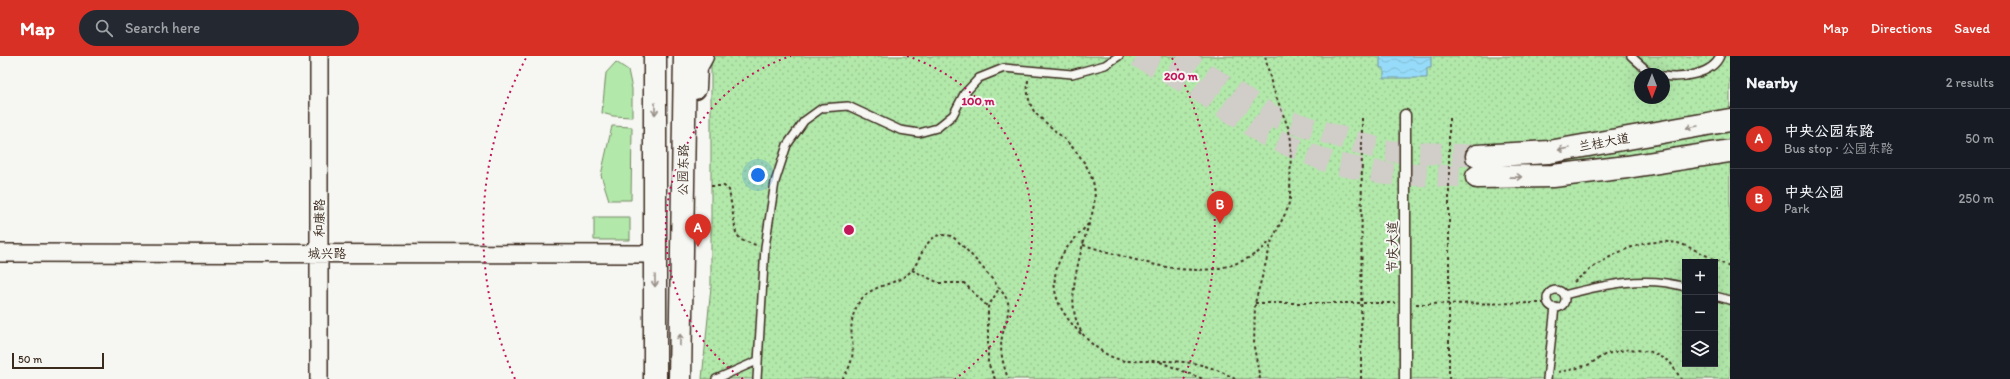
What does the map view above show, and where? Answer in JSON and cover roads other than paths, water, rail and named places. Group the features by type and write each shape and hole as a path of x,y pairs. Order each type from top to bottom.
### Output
{"main road":[{"path":"640,56 655,81"},
{"path":"655,56 655,379"},
{"name":"公园东路","path":"680,379 685,56"},
{"path":"682,180 693,148 696,67 702,56"},
{"name":"兰桂大道","path":"1477,156 1549,152 1726,124"},
{"name":"兰桂大道","path":"1477,177 1553,176 1728,152"}],"street":[{"name":"和康路","path":"319,56 319,379"},
{"name":"节庆大道","path":"1405,116 1405,379"},
{"name":"城兴路","path":"0,253 655,254"}],"lane":[{"path":"757,379 765,247 775,182 787,145 804,121 822,108 848,106 900,130 919,133 937,128 953,115 964,94 979,78 1004,68 1072,74 1105,65 1119,56"},
{"path":"1631,56 1644,68"},
{"path":"1670,77 1676,78 1700,74 1718,60 1720,56"},
{"path":"1554,307 1549,304 1547,296 1554,290 1562,294 1636,281 1674,284 1682,286"},
{"path":"1554,307 1562,304 1562,294"},
{"path":"1718,297 1730,300"},
{"path":"1547,376 1554,307"},
{"path":"716,379 757,361"}],"water":[{"path":"1380,56 1431,56 1431,68 1427,68 1427,78 1384,78 1384,68 1380,68"}],"tunnel":[{"path":"1137,56 1191,85 1267,136 1331,163 1389,174 1477,177"},
{"path":"1178,56 1272,116 1386,151 1477,156"}],"place":[{"name":"中央公园","path":"1220,224"},
{"name":"中央公园东路","path":"698,247"}]}
